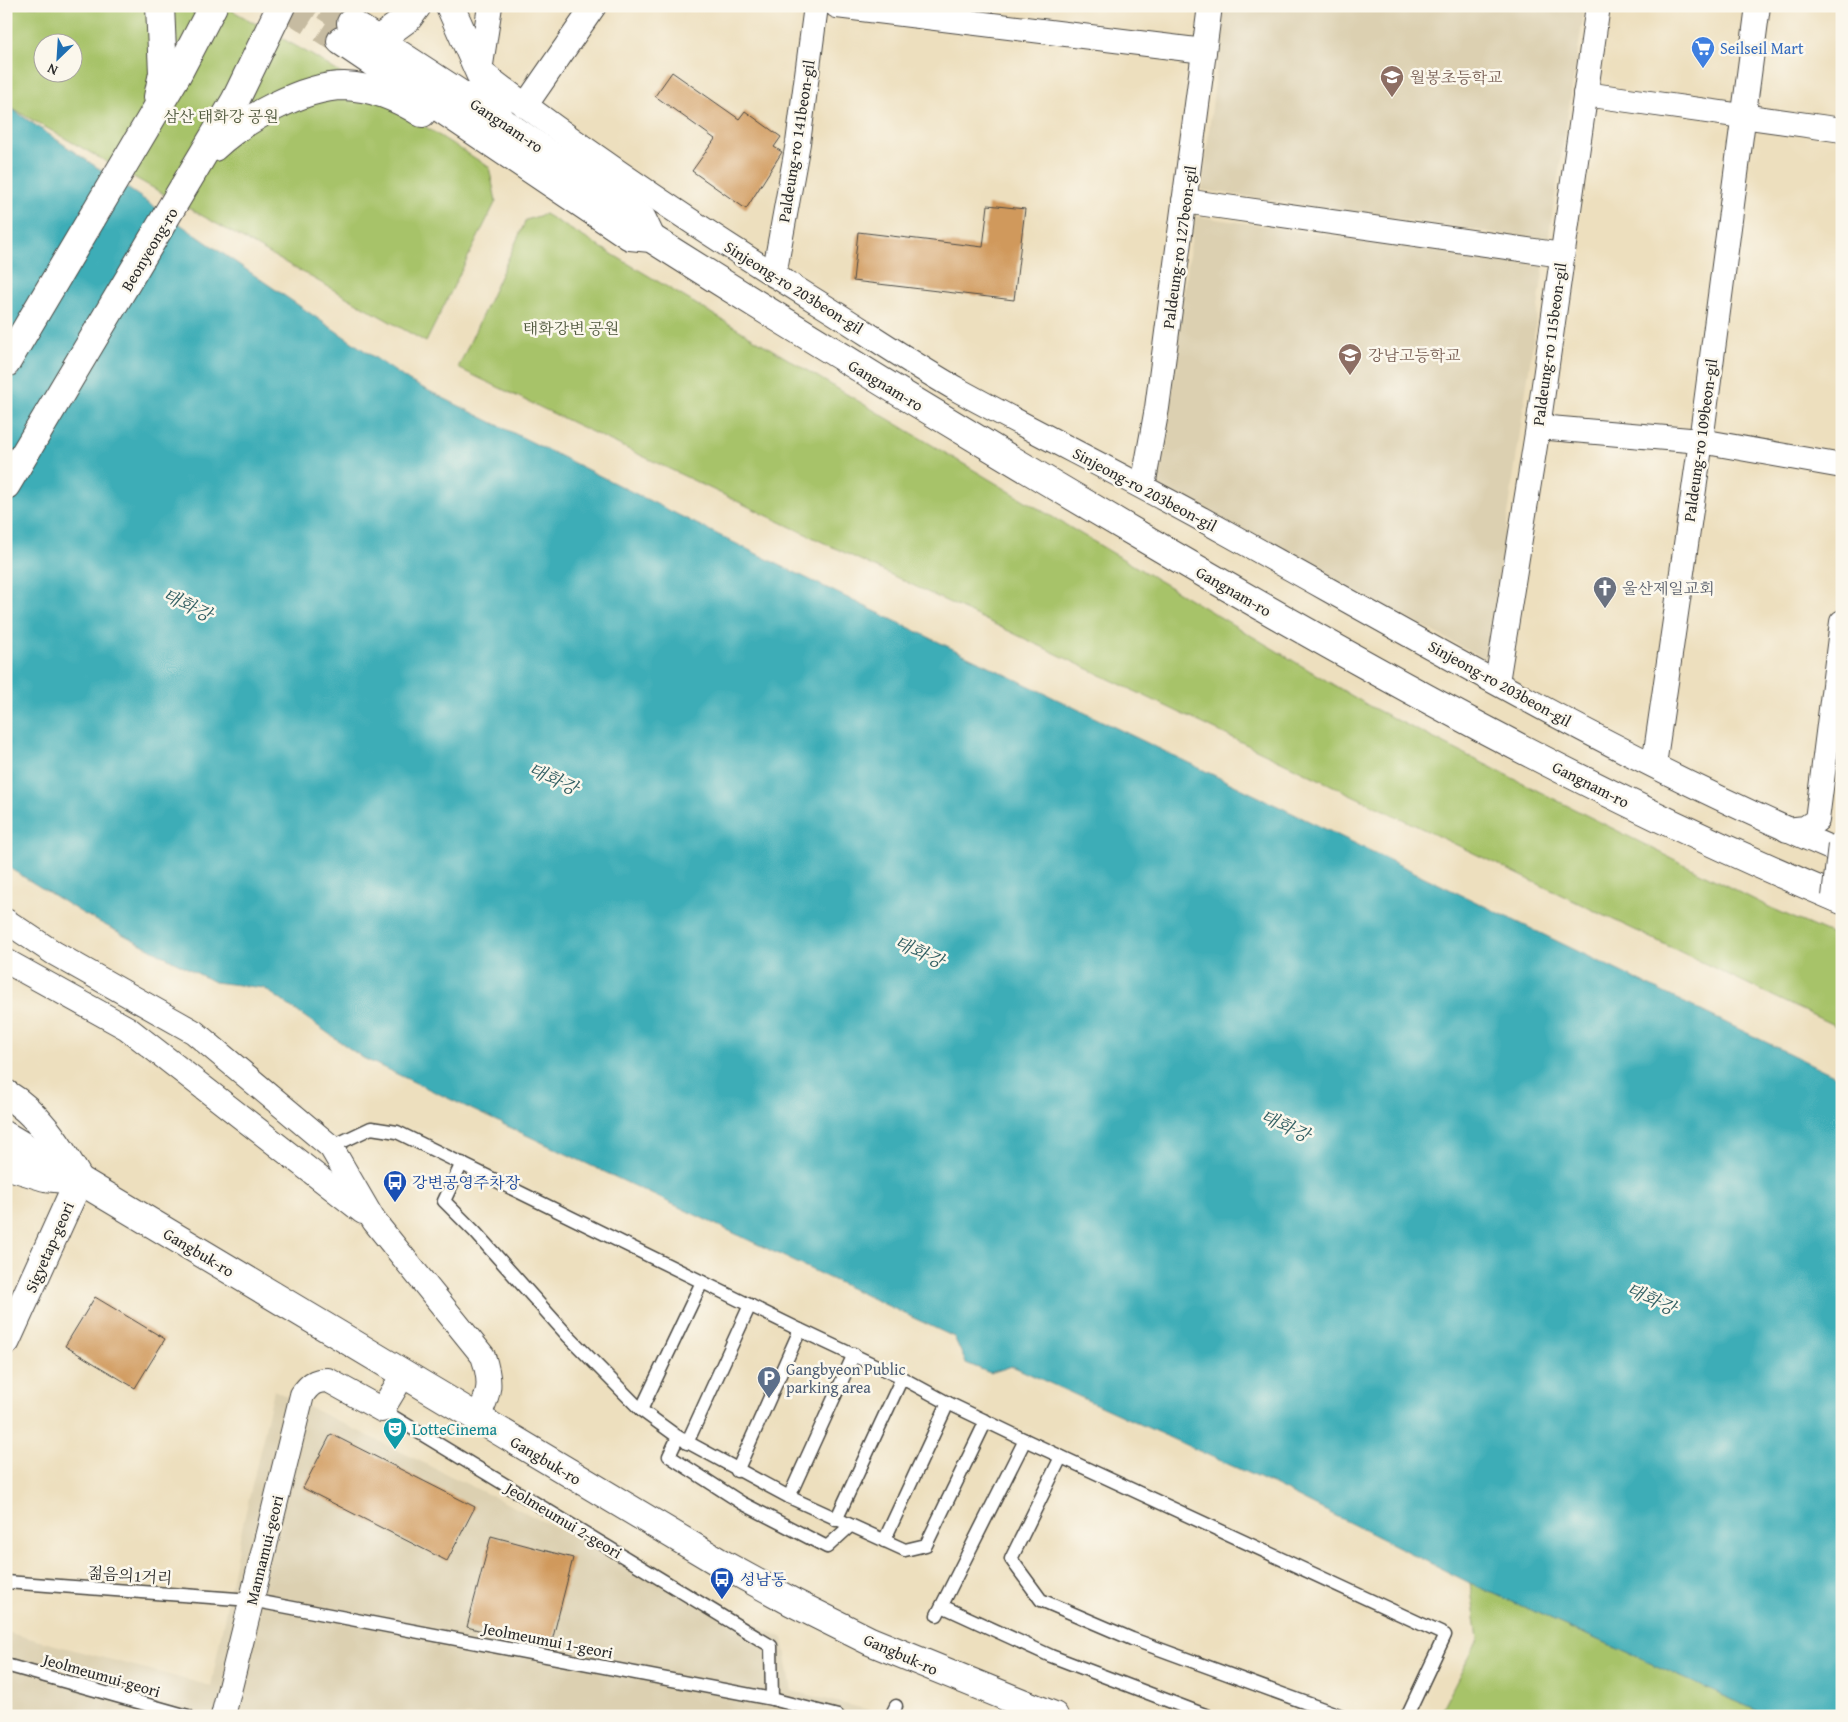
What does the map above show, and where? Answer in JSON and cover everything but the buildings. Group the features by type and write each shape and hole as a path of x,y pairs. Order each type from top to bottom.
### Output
{"main road":[{"path":"148,125 163,73 160,6"},
{"path":"6,363 148,125 213,6"},
{"name":"Beonyeong-ro","path":"6,485 202,160 235,101 281,6"},
{"path":"378,40 408,18 417,6"},
{"path":"450,6 480,71 518,168"},
{"name":"Gangnam-ro","path":"652,238 642,219 500,120 378,40 346,32 518,168 630,236 652,238 942,419 1254,603 1481,728 1649,813 1839,898"},
{"path":"202,160 223,140 244,125 292,99 317,90 343,86 372,90 407,103 481,152 518,168"},
{"path":"1839,898 1842,844"},
{"path":"10,1096 38,1121 60,1147 79,1180"},
{"name":"Gangbuk-ro","path":"6,1136 632,1512 792,1602 870,1640 1053,1716"},
{"path":"6,1165 45,1177 79,1180"},
{"name":"Sigyetap-geori","path":"6,1341 79,1180"}],"street":[{"path":"480,71 490,6"},
{"path":"525,106 594,6"},
{"name":"Paldeung-ro 141beon-gil","path":"774,275 798,143 816,6"},
{"path":"837,6 1204,51"},
{"name":"Paldeung-ro 127beon-gil","path":"1143,486 1157,408 1210,6"},
{"name":"Paldeung-ro 115beon-gil","path":"1497,682 1538,427 1598,6"},
{"name":"Paldeung-ro 109beon-gil","path":"1654,765 1701,441 1758,6"},
{"name":"Sinjeong-ro 203beon-gil","path":"480,71 525,106 662,202 774,275 957,389 1143,486 1497,682 1654,765 1758,818 1842,853"},
{"path":"1585,94 1842,130"},
{"path":"1184,201 1562,255"},
{"path":"1538,427 1701,441 1842,466"},
{"path":"1787,830 1805,828 1817,820 1842,622"},
{"path":"6,920 54,953 194,1032 331,1147 374,1221 483,1356 489,1376 488,1398 477,1418"},
{"path":"6,961 127,1028 374,1221"},
{"path":"382,1410 403,1375"},
{"name":"Jeolmeumui 2-geori","path":"309,1385 318,1380 328,1380 382,1410"},
{"name":"Mannamui-geori","path":"223,1716 302,1395 309,1385"}],"lane":[{"path":"331,1147 371,1128 396,1132 800,1330 854,1354 948,1403 1025,1440 1445,1635 1408,1716"},
{"path":"462,1163 444,1201 475,1232 568,1336 641,1410 683,1440 737,1471 789,1497 905,1550 926,1545 986,1421"},
{"path":"641,1410 702,1282"},
{"path":"750,1305 683,1440 669,1456 742,1503 827,1547 850,1526"},
{"path":"737,1471 800,1330"},
{"path":"789,1497 854,1354"},
{"path":"836,1520 902,1378"},
{"path":"884,1540 948,1403"},
{"name":"Jeolmeumui 2-geori","path":"382,1410 771,1646 772,1699"},
{"path":"1025,1440 940,1610 1051,1656 1208,1716"},
{"path":"1061,1457 1011,1559 1041,1600 1132,1639 1342,1716"},
{"name":"젊음의1거리","path":"6,1582 252,1600"},
{"name":"Jeolmeumui 1-geori","path":"252,1600 772,1699 838,1716"},
{"name":"Jeolmeumui-geori","path":"6,1665 188,1716"}],"shaded area":[{"name":"월봉초등학교","path":"1224,6 1585,6 1548,241 1202,190"},
{"name":"강남고등학교","path":"1195,216 1544,266 1487,660 1155,486"},
{"path":"274,1390 783,1638 792,1691 894,1716 6,1716 6,1632 211,1686 240,1537"}],"green space":[{"name":"삼산 태화강 공원","path":"6,6 224,6 310,54 489,167 496,201 426,342 6,105"},
{"name":"태화강변 공원","path":"545,214 1369,706 1771,908 1842,939 1842,1029 458,368 526,220"},
{"path":"1470,1583 1769,1716 1439,1716 1478,1639"}],"water":[{"name":"태화강","path":"6,105 409,381 765,558 1842,1079 1842,1716 1769,1716 1470,1583 1274,1485 1012,1366 990,1373 966,1363 954,1337 363,1058 264,988 214,982 82,913 6,866"}],"tunnel":[{"path":"287,6 341,41"},
{"path":"325,6 351,23"}],"place":[{"name":"Seilseil Mart","path":"1703,69"},
{"name":"월봉초등학교","path":"1392,98"},
{"name":"강남고등학교","path":"1350,376"},
{"name":"울산제일교회","path":"1605,609"},
{"name":"강변공영주차장","path":"395,1203"},
{"name":"Gangbyeon Public parking area","path":"769,1399"},
{"name":"LotteCinema","path":"395,1450"},
{"name":"성남동","path":"722,1600"}]}
